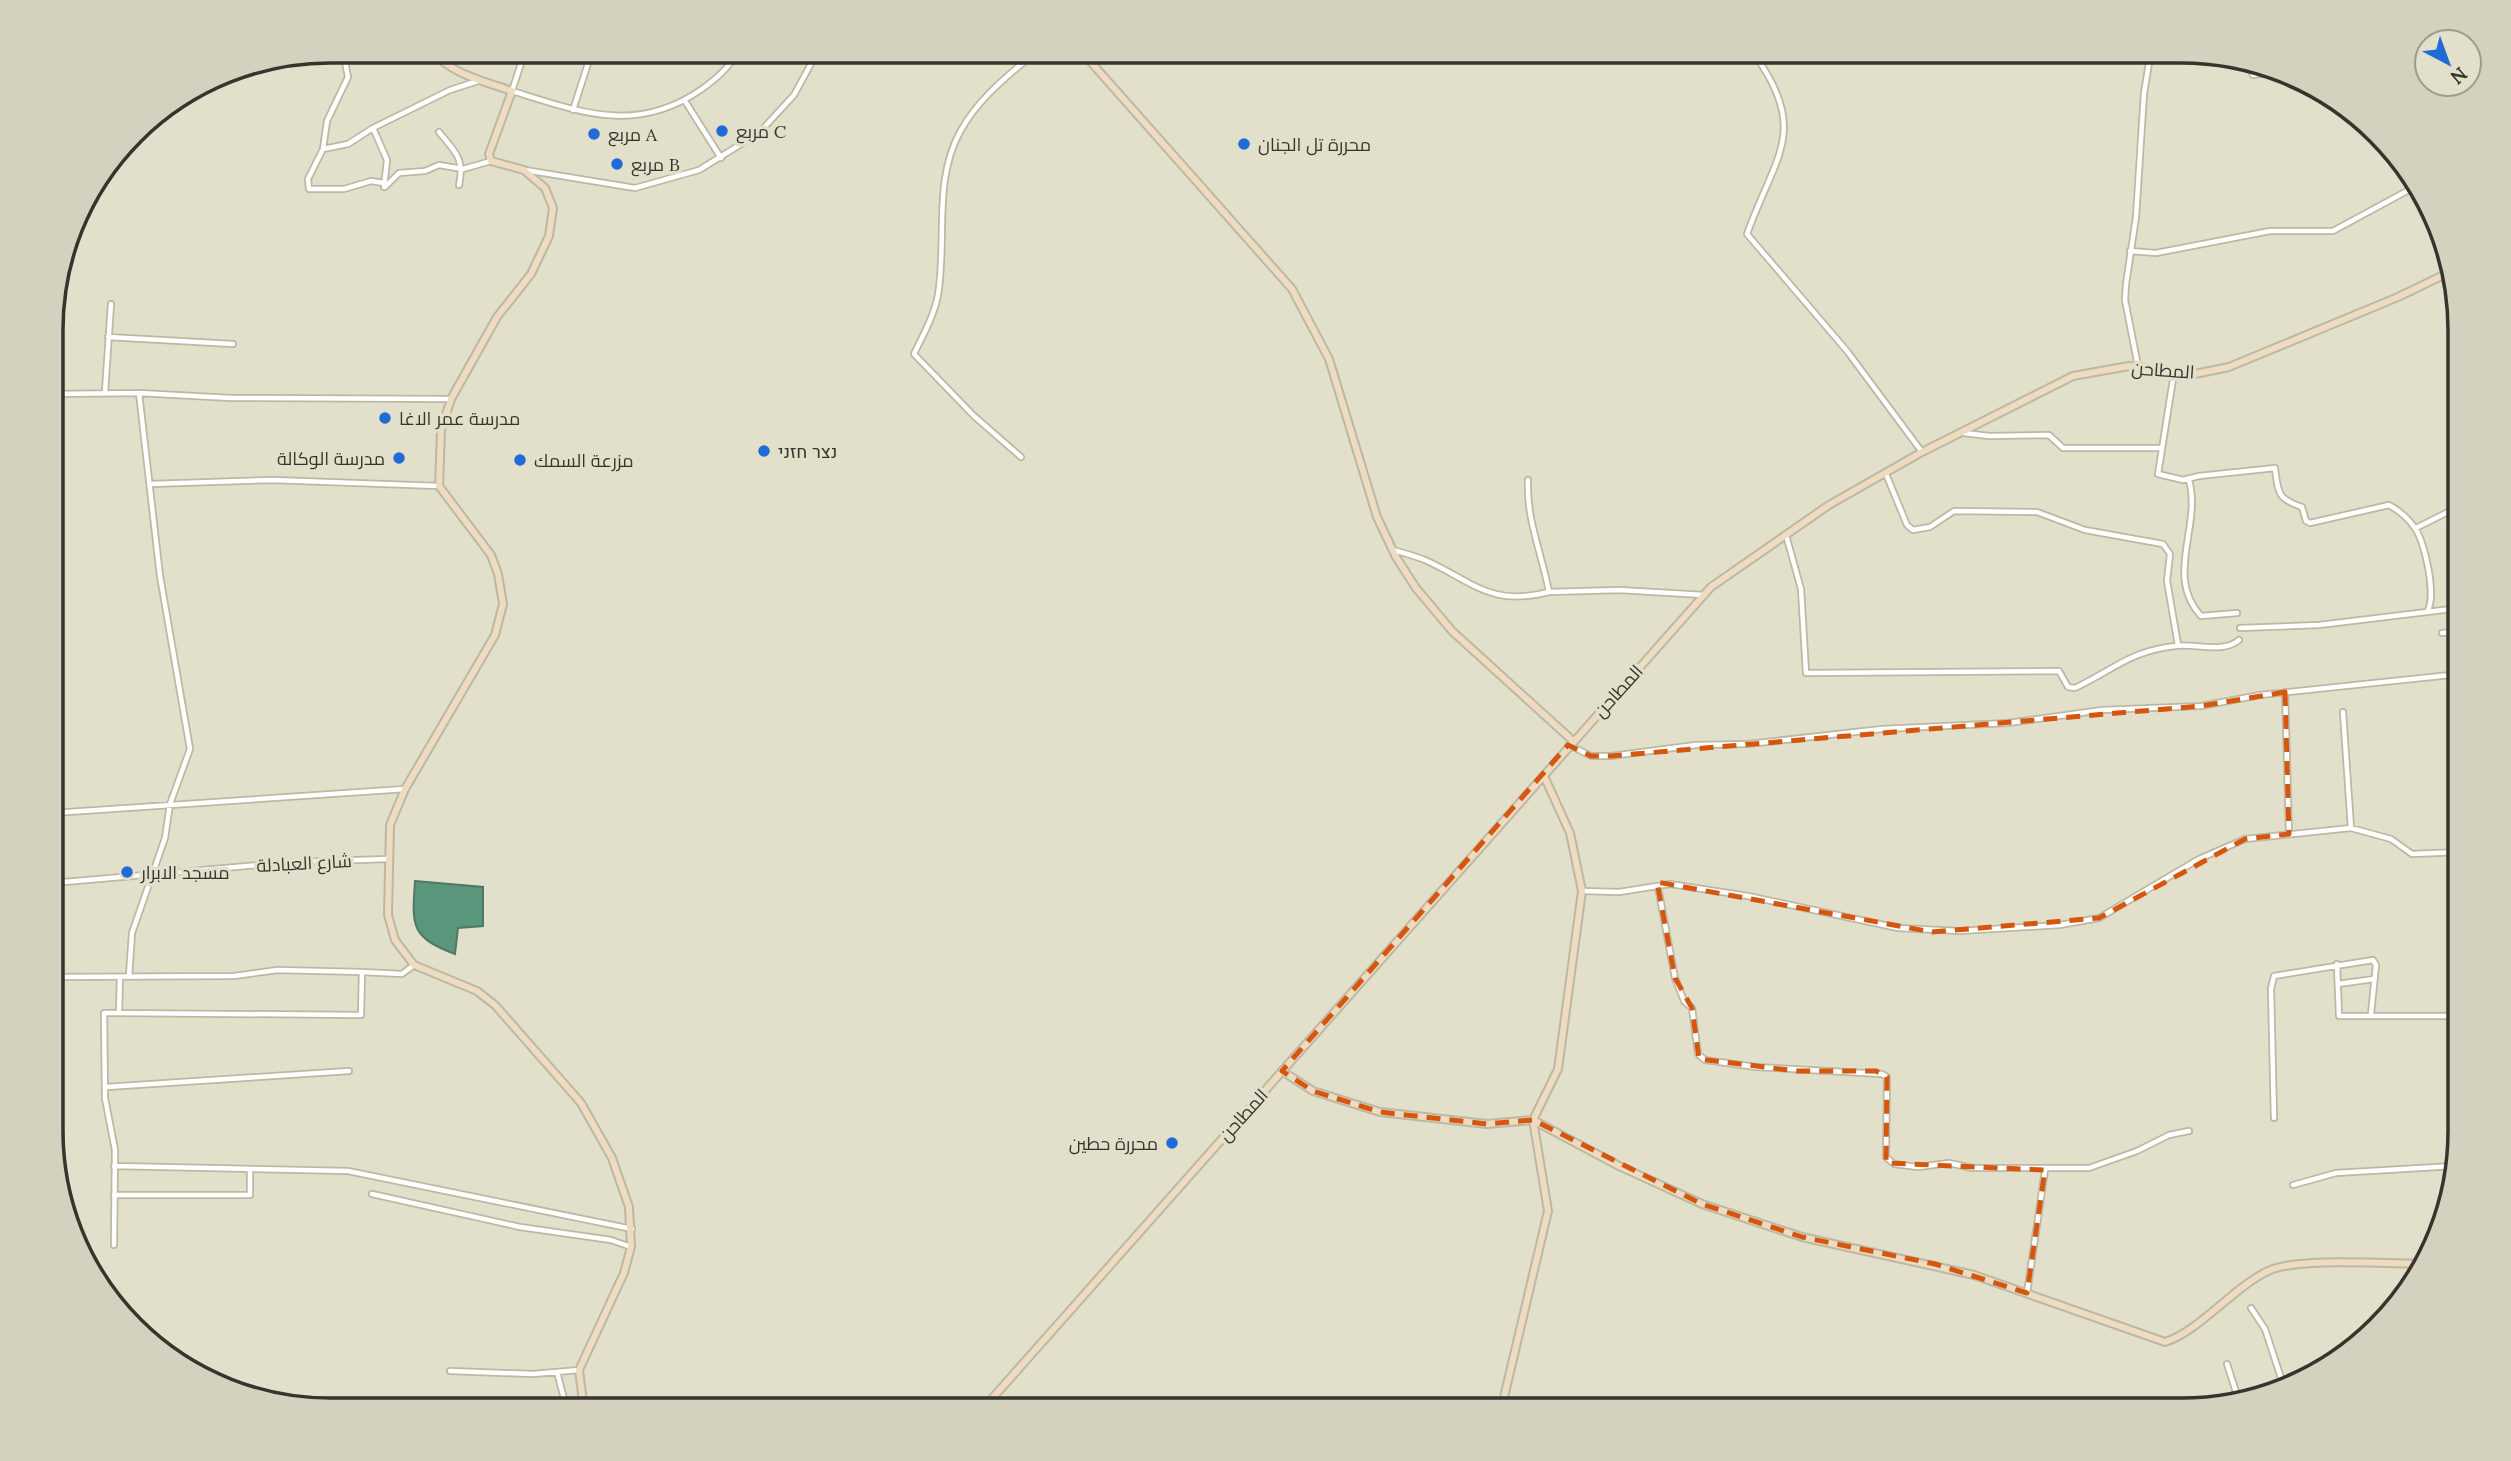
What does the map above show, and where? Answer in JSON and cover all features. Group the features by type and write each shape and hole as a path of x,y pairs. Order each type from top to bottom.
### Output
{"street":[{"path":"345,63 348,77 327,121 323,149 308,179 309,189 344,189 371,181 384,183"},
{"path":"444,63 478,81 573,110 625,118 658,111 685,101 723,74 730,63"},
{"path":"491,161 489,154 520,63"},
{"path":"573,110 588,63"},
{"path":"373,128 387,160 384,187 399,173 425,172 439,165 463,169 491,161 524,170 635,188 699,170 760,133 794,95 811,63"},
{"path":"1021,457 974,416 914,354 938,294 945,177 952,149 965,123 986,96 1023,63"},
{"path":"1094,63 1292,289 1329,359 1366,487 1392,550 1416,588 1452,631 1571,743 1591,756 1696,745 1748,744 1882,729 2008,723 2102,710 2201,706 2285,692 2448,675"},
{"path":"1761,63 1768,72 1781,104 1785,130 1781,158 1763,189 1747,234 1847,351 1922,452"},
{"path":"2138,366 2125,300 2150,63"},
{"path":"323,149 348,144 373,128 376,123 397,117 450,90 478,81"},
{"path":"685,101 722,158"},
{"path":"439,132 460,160 463,169 459,185"},
{"path":"524,170 538,179 550,197 553,208 549,236 531,274 497,317 451,399 441,430 439,486 491,555 498,574 503,604 495,635 405,789 390,825 388,915 395,940 414,965 477,991 495,1005 581,1103 612,1158 629,1207 633,1229 631,1247 624,1273 579,1370 582,1398"},
{"path":"2130,251 2156,253 2239,235 2281,230 2333,231 2408,190"},
{"name":"المطاحن","path":"993,1398 1704,595 1808,517 1922,452 2073,376 2138,366 2195,374 2238,365 2442,276"},
{"path":"105,393 111,304"},
{"path":"108,337 233,344"},
{"path":"2174,373 2158,474 2189,480 2199,476 2275,468 2280,494 2286,502 2304,509 2308,523 2389,505 2416,528 2431,587 2431,603 2427,612"},
{"path":"129,976 132,933 149,876 165,838 170,804 190,749 160,576 139,393"},
{"path":"63,394 451,399"},
{"path":"1964,433 1989,436 2049,435 2063,449 2160,449"},
{"path":"1886,474 1907,525 1913,530 1930,527 1954,511 2037,512 2085,530 2163,544 2170,554 2167,581 2178,645"},
{"path":"151,484 272,480 439,486"},
{"path":"1528,480 1528,516 1544,562 1549,592"},
{"path":"2189,480 2192,501 2184,586 2201,616 2237,613"},
{"path":"2416,528 2448,512"},
{"path":"1786,535 1801,589 1806,673 2059,671 2071,688 2093,680 2140,652 2178,645 2222,647 2233,645 2239,640"},
{"path":"1392,550 1426,560 1494,596 1526,598 1549,592 1619,590 1704,595"},
{"path":"2240,628 2319,625 2448,609"},
{"path":"2442,633 2448,632"},
{"path":"2285,692 2289,834"},
{"path":"2343,712 2351,828"},
{"path":"1504,1398 1548,1211 1533,1120 1558,1069 1582,891 1570,833 1544,776"},
{"path":"63,812 405,789"},
{"path":"1582,891 1619,892 1670,884 1898,928 1932,932 2060,925 2099,918 2199,859 2245,839 2351,828 2390,839 2412,854 2448,852"},
{"name":"شارع العبادلة","path":"63,882 294,862 388,859"},
{"path":"1658,887 1675,978 1684,1001 1692,1008 1698,1054 1705,1060 1797,1071 1876,1072 1886,1077 1886,1157 1894,1164 1917,1167 1949,1163 1972,1168 2045,1170 2089,1168 2129,1155 2169,1135 2189,1131"},
{"path":"2274,1118 2271,989 2274,976 2373,960 2376,963 2371,1014"},
{"path":"2337,964 2339,1016 2448,1016"},
{"path":"63,977 234,975 277,970 402,974 414,965"},
{"path":"114,1245 114,1166 106,1087 104,1013 361,1015 362,972"},
{"path":"119,1013 120,977"},
{"path":"2338,984 2374,979"},
{"path":"106,1087 349,1071"},
{"path":"1282,1071 1313,1091 1380,1112 1487,1124 1533,1120 1619,1166 1702,1204 1802,1237 1935,1264 2165,1342 2182,1334 2255,1279 2281,1267 2412,1264"},
{"path":"114,1166 348,1171 633,1229"},
{"path":"2293,1185 2336,1173 2446,1166"},
{"path":"114,1195 250,1195 250,1169"},
{"path":"2027,1293 2045,1170"},
{"path":"372,1194 520,1227 611,1240 631,1247"},
{"path":"2251,1308 2265,1329 2281,1379"},
{"path":"2227,1364 2236,1392"},
{"path":"450,1371 579,1370"},
{"path":"557,1372 564,1398"}],"highlighted area":[{"path":"2285,692 2289,834 2245,839 2099,918 1932,932 1657,882 1675,978 1692,1008 1699,1059 1797,1071 1876,1071 1887,1077 1886,1163 2045,1170 2027,1293 1935,1264 1802,1237 1702,1204 1533,1120 1487,1124 1380,1112 1313,1091 1282,1071 1568,745 1591,756 1611,756 2201,706"}],"shaded area":[{"path":"415,881 483,887 483,926 458,928 455,954 429,942 417,928 414,919"}],"place":[{"name":"مربع C","path":"722,131"},
{"name":"مربع A","path":"594,134"},
{"name":"محررة تل الجنان","path":"1244,144"},
{"name":"مربع B","path":"617,164"},
{"name":"مدرسة عمر الاغا","path":"385,418"},
{"name":"נצר חזני","path":"764,451"},
{"name":"مدرسة الوكالة","path":"399,458"},
{"name":"مزرعة السمك","path":"520,460"},
{"name":"مسجد الابرار","path":"127,872"},
{"name":"محررة حطين","path":"1172,1143"}]}
